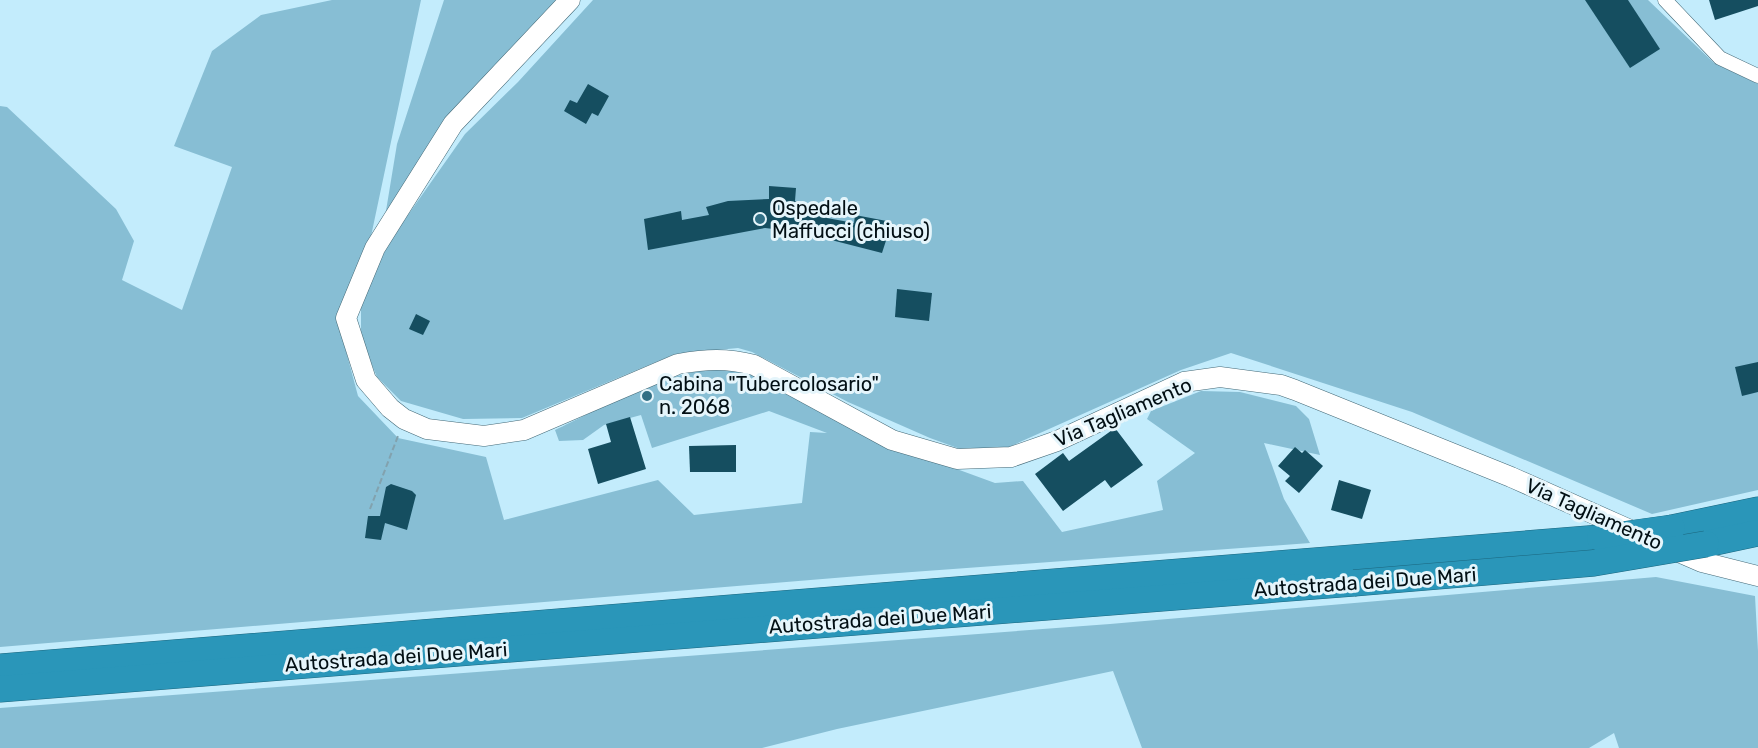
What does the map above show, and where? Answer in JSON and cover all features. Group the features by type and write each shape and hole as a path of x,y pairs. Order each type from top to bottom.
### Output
{"highway":[{"name":"Autostrada dei Due Mari","path":"0,667 1600,538 1672,528 1758,510"},
{"name":"Autostrada dei Due Mari","path":"0,689 1594,563 1758,533"}],"main road":[{"path":"404,419 390,408 366,380 346,318 375,248 453,124 570,0"},
{"name":"Via Tagliamento","path":"404,419 427,429 484,436 524,430 678,364 705,359 731,359 754,365 892,440 957,459 1011,457 1057,441 1184,382 1220,376 1281,385 1511,477 1702,562 1758,576"}],"street":[{"path":"1665,0 1720,58 1758,76"}],"path":[{"path":"370,509 404,419"}],"shaded area":[{"path":"332,0 421,0 370,241 338,321 358,396 398,438 486,457 504,520 658,480 694,515 802,503 810,432 827,433 769,411 652,448 641,415 604,425 583,440 559,441 555,430 648,386 700,371 724,368 744,372 772,384 854,427 861,434 995,483 1023,481 1062,532 1163,510 1157,481 1195,453 1147,419 1151,411 1201,391 1240,392 1296,406 1309,419 1320,455 1264,443 1284,499 1310,543 871,575 0,647 0,106 7,107 116,209 134,241 122,280 182,310 232,167 174,146 212,51 261,15"},
{"path":"444,0 563,0 440,134 383,229 397,144"},
{"path":"593,0 1648,0 1714,63 1758,84 1758,490 1652,514 1412,412 1231,353 1181,370 1009,447 963,450 848,402 752,352 738,348 675,354 522,418 463,419 401,401 377,377 361,339 361,299 391,239 465,134 518,82"},
{"path":"1656,577 1755,596 1758,651 1758,748 1619,748 1614,733 1589,748 1142,748 1113,671 837,729 762,748 0,748 0,708 1110,624"}],"building":[{"path":"1585,0 1628,0 1660,49 1630,68"},
{"path":"1709,0 1758,0 1758,6 1715,20"},
{"path":"588,84 609,96 598,116 592,113 586,124 564,111 570,100 577,103"},
{"name":"Ospedale Maffucci (chiuso)","path":"769,186 796,188 795,201 829,208 827,218 854,223 855,215 892,222 882,253 800,232 765,228 648,250 644,219 681,211 682,220 709,215 706,207 728,201 769,199"},
{"path":"897,289 932,293 929,321 895,317"},
{"path":"416,314 430,321 423,335 409,329"},
{"path":"1758,362 1758,392 1742,396 1735,367"},
{"path":"630,417 646,469 598,484 588,449 611,442 606,424"},
{"path":"1115,428 1143,465 1111,488 1105,480 1063,511 1035,474 1063,453 1069,461"},
{"path":"736,445 736,472 690,472 689,446"},
{"path":"1295,447 1302,453 1305,450 1323,466 1299,493 1285,481 1290,476 1278,466"},
{"path":"1339,480 1371,490 1362,519 1331,510"},
{"path":"391,484 412,491 416,495 407,530 385,523 381,540 365,538 368,516 380,516 386,487"}],"place":[{"name":"Ospedale Maffucci (chiuso)","path":"760,219"},
{"name":"Cabina \"Tubercolosario\" n. 2068","path":"647,396"}]}
